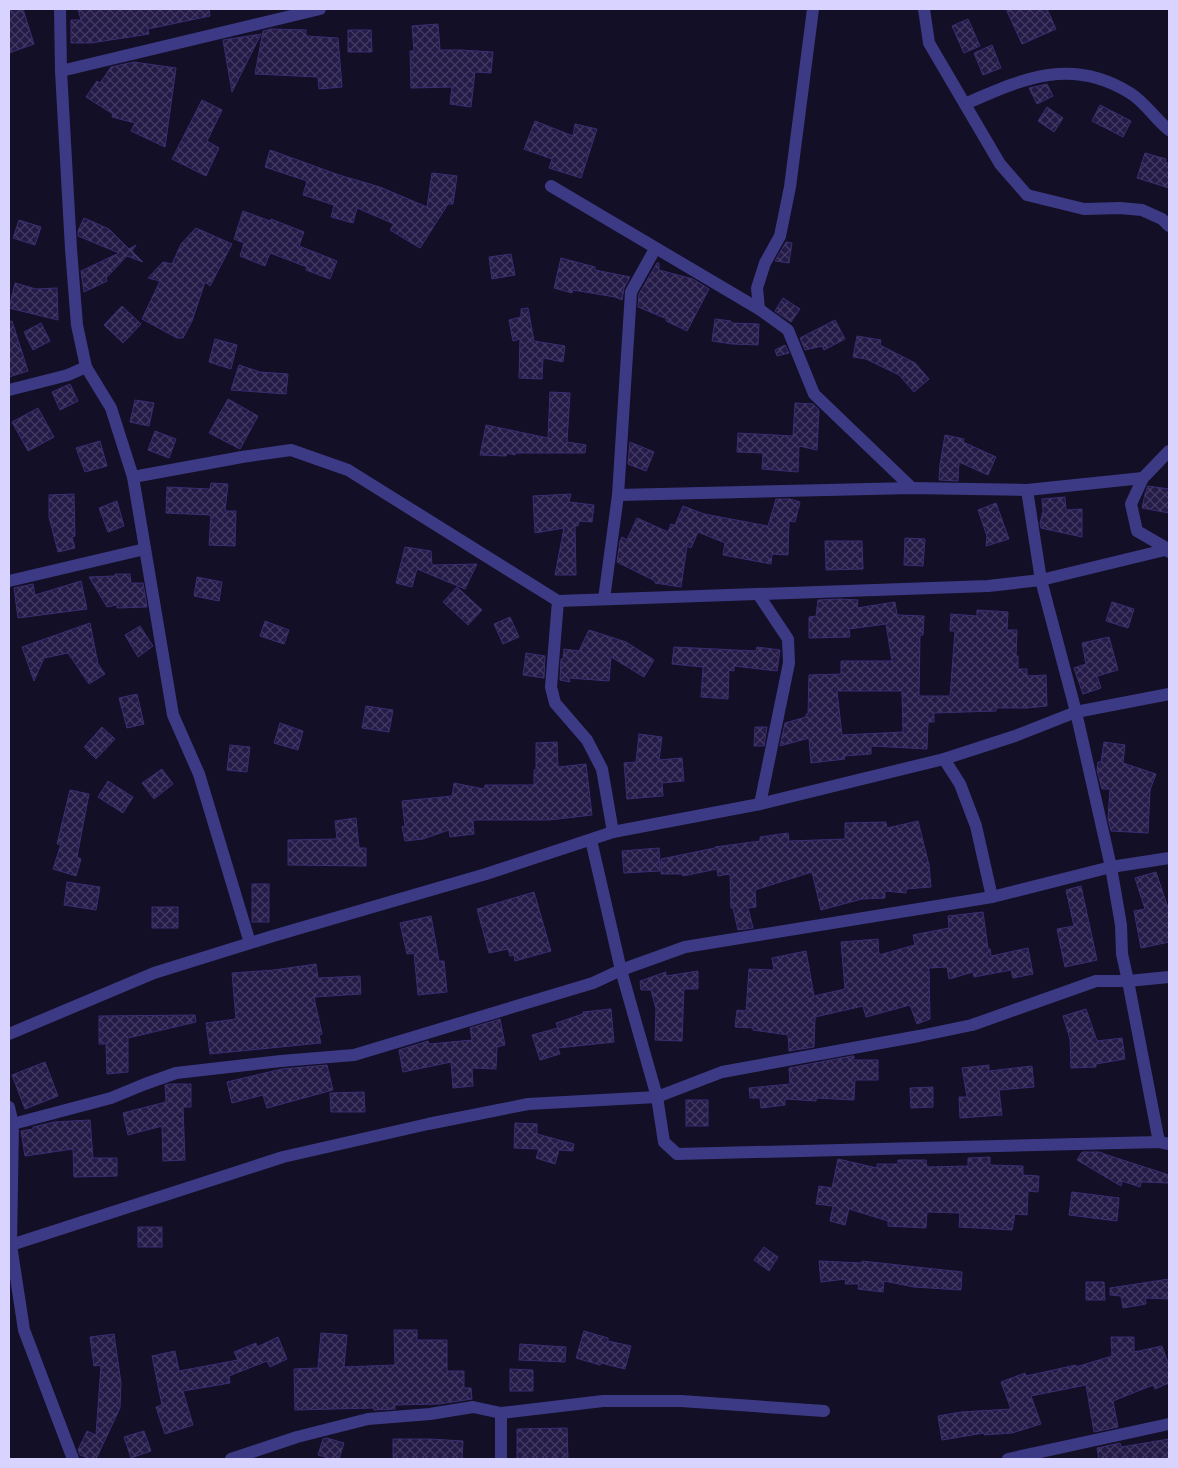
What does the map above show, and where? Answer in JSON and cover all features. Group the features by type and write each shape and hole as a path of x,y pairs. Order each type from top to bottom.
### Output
{"street":[{"path":"60,9 61,71 77,325 86,367 111,408 133,477 173,715 199,774 250,943"},
{"path":"61,71 320,9"},
{"path":"759,309 757,288 765,263 780,236 790,188 813,9"},
{"path":"924,9 929,43 1000,164 1027,195 1084,209 1120,208 1142,210 1162,219 1169,226"},
{"path":"965,104 1016,82 1058,73 1097,77 1131,94 1169,130"},
{"path":"551,186 759,309 788,330 814,394 912,488"},
{"path":"604,599 618,495 631,292 655,248"},
{"path":"9,390 68,375 86,367"},
{"path":"133,477 291,450 348,470 558,601 988,586 1041,580 1169,550"},
{"path":"1169,451 1143,478 1131,504 1138,531 1169,550"},
{"path":"618,495 912,488 1028,490 1143,478"},
{"path":"591,840 621,970 658,1097 664,1142 677,1154 1164,1143 1122,954 1122,925 1111,867 1076,712 1041,580 1028,490"},
{"path":"9,581 145,549"},
{"path":"758,594 788,639 789,663 760,804"},
{"path":"558,601 551,687 555,703 586,740 602,769 614,832"},
{"path":"9,1034 154,973 486,874 614,832 760,804 944,759 1015,736 1076,712 1169,694"},
{"path":"944,759 960,784 976,826 992,897"},
{"path":"11,1125 111,1098 176,1073 354,1055 593,984 621,970 685,947 992,897 1111,867 1169,858"},
{"path":"11,1245 283,1157 409,1128 528,1104 658,1097 722,1072 919,1036 972,1024 1096,982 1169,977"},
{"path":"9,1107 11,1125 11,1245 24,1330 73,1459"},
{"path":"231,1459 297,1437 368,1419 430,1414 473,1407 501,1413 613,1401 681,1401 824,1411"},
{"path":"501,1413 501,1459"},
{"path":"1008,1459 1169,1424"}],"building":[{"path":"9,9 23,9 34,44 9,53"},
{"path":"78,9 209,9 210,16 148,29 149,34 91,43 71,43 71,20 81,20"},
{"path":"1006,9 1047,9 1056,29 1022,44"},
{"path":"968,19 980,46 964,53 952,26"},
{"path":"438,24 440,50 493,52 491,73 475,72 471,107 450,104 452,87 411,88 410,51 414,51 412,26"},
{"path":"271,29 306,30 306,36 338,38 342,87 319,89 318,77 255,74 263,31"},
{"path":"348,30 371,30 372,52 348,52"},
{"path":"261,34 232,92 223,40"},
{"path":"992,45 1001,68 983,75 974,53"},
{"path":"134,62 176,68 165,147 131,131 135,123 112,117 113,114 86,97 97,81 100,83 111,67"},
{"path":"1047,84 1053,96 1037,104 1029,88"},
{"path":"202,100 222,110 207,141 219,148 206,176 172,159"},
{"path":"1100,105 1131,121 1123,137 1092,121"},
{"path":"1047,107 1063,118 1054,132 1038,121"},
{"path":"535,121 573,136 575,124 597,129 581,178 549,168 552,159 524,149"},
{"path":"270,150 339,175 380,187 427,207 432,173 457,176 453,204 448,204 420,248 390,230 394,224 357,208 353,223 331,217 334,205 303,195 307,181 265,167"},
{"path":"1145,153 1166,159 1165,162 1169,163 1169,188 1137,178"},
{"path":"243,211 270,221 271,219 304,232 299,246 337,261 330,279 306,270 307,267 270,253 265,266 240,256 244,243 234,239"},
{"path":"84,218 109,229 129,249 136,245 132,251 143,262 127,256 106,278 107,281 84,292 81,271 119,253 78,236 78,231"},
{"path":"19,220 41,227 35,245 13,238"},
{"path":"196,228 232,244 210,286 205,282 192,321 183,338 177,338 142,319 160,281 148,278 163,262 172,264 181,244"},
{"path":"786,242 792,243 789,263 775,261"},
{"path":"511,254 515,275 492,279 489,257"},
{"path":"561,258 595,267 595,270 630,277 624,288 622,300 615,297 573,290 572,293 554,288"},
{"path":"657,263 659,263 659,270 693,279 709,289 687,331 666,321 667,319 638,307 639,294"},
{"path":"15,283 36,289 57,288 58,320 9,308"},
{"path":"783,298 800,309 791,322 775,311"},
{"path":"122,306 141,324 123,343 104,325"},
{"path":"528,308 534,341 565,346 563,362 543,358 542,379 519,378 520,339 513,341 509,320 521,317 521,309"},
{"path":"715,319 731,321 731,323 759,324 758,345 712,341"},
{"path":"835,320 845,339 824,350 822,346 805,350 800,338"},
{"path":"12,321 28,371 9,377 9,322"},
{"path":"41,323 50,341 33,350 24,332"},
{"path":"857,336 881,340 880,345 915,363 929,379 914,392 899,375 866,359 853,357"},
{"path":"215,339 237,345 231,369 209,362"},
{"path":"785,345 789,353 777,356 775,350"},
{"path":"239,365 260,372 288,374 286,394 231,390"},
{"path":"70,384 78,401 60,410 52,392"},
{"path":"550,392 570,393 567,442 586,445 585,453 480,455 486,425 548,438"},
{"path":"228,399 258,416 240,449 209,433"},
{"path":"135,400 154,403 149,426 130,422"},
{"path":"795,403 813,404 819,410 817,450 799,446 798,472 762,469 763,453 737,452 738,433 793,436"},
{"path":"38,408 54,437 28,451 12,422"},
{"path":"155,431 176,439 169,458 148,450"},
{"path":"945,435 964,439 963,442 996,457 988,475 959,462 958,481 939,480"},
{"path":"100,441 107,466 85,472 76,448"},
{"path":"630,442 654,452 646,471 628,464"},
{"path":"211,483 228,484 225,511 236,511 235,546 209,545 211,515 166,513 167,487 210,489"},
{"path":"1148,486 1169,489 1169,513 1142,508"},
{"path":"74,494 75,536 72,537 75,548 58,552 49,517 49,495"},
{"path":"571,494 569,502 594,505 592,522 579,521 578,526 575,526 576,575 555,575 564,528 535,533 533,496"},
{"path":"1065,497 1066,510 1082,509 1082,537 1041,528 1042,499"},
{"path":"776,499 790,499 800,502 795,522 789,521 788,555 772,554 771,564 723,555 725,543 698,532 691,548 687,546 681,587 655,583 655,581 617,562 620,541 622,537 627,540 637,518 668,532 671,524 675,525 683,506 704,514 768,526"},
{"path":"117,501 124,526 108,532 99,508"},
{"path":"996,503 1009,539 986,546 987,536 978,510"},
{"path":"905,538 925,539 923,566 904,565"},
{"path":"825,541 862,541 863,569 826,570"},
{"path":"405,547 431,551 432,565 477,564 465,589 417,569 412,587 396,583"},
{"path":"115,574 130,574 131,583 143,583 147,607 117,608 117,605 107,607 89,577 115,576"},
{"path":"197,577 222,582 219,601 194,596"},
{"path":"81,581 87,609 18,618 14,588 33,584 35,595"},
{"path":"457,587 482,610 468,625 443,602"},
{"path":"818,600 858,600 857,608 895,602 897,615 924,616 923,635 920,635 919,696 950,696 955,631 950,631 951,614 977,616 977,610 1008,612 1007,630 1017,630 1016,656 1018,656 1018,669 1027,669 1027,676 1046,675 1047,706 996,708 996,711 934,713 934,722 928,722 927,749 871,746 871,754 844,756 845,759 811,763 809,738 780,746 785,723 806,717 806,714 808,714 809,675 841,674 841,661 892,661 886,624 849,629 850,637 809,638 809,617 816,616","holes":["837,691 902,691 903,732 842,735"]},
{"path":"1112,602 1134,609 1128,628 1106,621"},
{"path":"510,617 519,637 503,644 494,624"},
{"path":"265,621 289,630 284,644 260,636"},
{"path":"90,623 98,664 105,674 89,684 68,653 44,658 34,681 22,647"},
{"path":"140,626 153,646 138,657 125,635"},
{"path":"589,630 626,642 654,660 644,677 611,657 609,681 569,678 570,682 560,680 561,659 563,659 564,649 579,651"},
{"path":"1109,637 1118,670 1097,676 1101,688 1083,694 1074,668 1086,664 1082,643"},
{"path":"674,647 756,651 757,647 780,650 777,671 734,666 734,671 729,670 728,699 701,697 703,667 672,664"},
{"path":"526,653 545,656 544,678 523,675"},
{"path":"137,694 144,724 127,728 119,698"},
{"path":"366,706 393,710 389,732 362,728"},
{"path":"280,723 303,731 298,750 274,743"},
{"path":"102,727 115,739 96,759 84,747"},
{"path":"755,727 767,727 764,746 754,746"},
{"path":"639,734 662,737 659,760 682,758 684,781 662,783 663,796 627,799 624,763 636,762"},
{"path":"557,742 558,767 586,764 592,815 549,820 473,820 474,834 450,837 449,830 423,839 405,841 402,827 405,826 402,801 452,796 454,783 484,789 485,785 534,785 536,743"},
{"path":"1104,742 1125,745 1123,763 1156,774 1150,790 1148,833 1111,831 1108,818 1110,789 1102,789 1097,770 1098,762 1101,762"},
{"path":"230,745 250,747 247,772 227,770"},
{"path":"162,769 173,784 154,799 142,783"},
{"path":"108,781 133,797 123,813 98,797"},
{"path":"70,790 89,794 77,857 81,859 76,876 53,869 61,844 57,844"},
{"path":"356,818 359,848 366,848 366,866 288,865 288,840 337,839 335,821"},
{"path":"918,821 929,865 931,887 906,889 906,893 885,891 885,898 862,899 821,910 812,872 755,890 756,907 748,908 753,928 738,930 733,908 731,908 730,874 718,876 717,869 683,876 682,874 661,874 661,859 715,847 760,841 760,837 788,833 789,841 845,839 845,823 886,822 887,828"},
{"path":"659,848 660,871 624,873 622,851"},
{"path":"1156,872 1169,911 1169,942 1141,948 1134,911 1145,909 1135,878"},
{"path":"67,882 100,887 96,910 64,905"},
{"path":"252,884 269,884 269,922 252,922"},
{"path":"1081,886 1097,960 1065,967 1057,929 1074,926 1066,890"},
{"path":"534,892 551,951 515,961 514,955 510,956 508,949 489,953 477,909"},
{"path":"152,907 178,907 178,928 152,928"},
{"path":"983,912 988,949 990,949 991,956 1028,948 1033,974 1013,978 1011,970 974,977 973,972 949,979 947,967 929,968 930,1019 917,1024 910,1005 866,1017 863,1006 815,1017 814,1047 789,1051 788,1035 753,1030 753,1028 735,1027 737,1010 746,1011 749,969 774,970 772,958 806,951 814,996 845,989 841,942 878,939 879,955 915,945 913,935 949,928 948,916"},
{"path":"431,916 439,961 444,961 447,992 418,995 414,953 407,954 400,923"},
{"path":"316,964 318,978 360,976 361,994 314,997 322,1034 319,1035 321,1043 210,1054 206,1023 236,1019 232,973"},
{"path":"698,971 698,989 684,989 682,1041 655,1040 656,1009 651,990 641,990 640,981 666,972 666,976"},
{"path":"611,1009 614,1042 558,1048 560,1054 540,1060 532,1035 558,1028 556,1023 583,1014 583,1012"},
{"path":"1086,1009 1097,1041 1122,1038 1125,1059 1096,1064 1096,1067 1071,1068 1070,1039 1063,1016"},
{"path":"195,1015 196,1022 128,1038 128,1072 107,1074 106,1044 99,1044 99,1016"},
{"path":"500,1019 505,1045 497,1047 496,1069 472,1068 473,1086 453,1088 451,1062 403,1072 399,1050 428,1041 429,1044 472,1040 470,1028"},
{"path":"854,1056 854,1060 878,1060 878,1080 855,1080 854,1100 816,1098 816,1101 785,1099 785,1105 761,1108 760,1098 750,1098 749,1088 790,1084 789,1068"},
{"path":"45,1062 58,1096 25,1109 12,1075"},
{"path":"327,1065 333,1090 267,1108 263,1095 232,1103 227,1082 282,1069"},
{"path":"989,1065 989,1071 1032,1066 1034,1087 999,1090 1002,1115 960,1118 959,1097 967,1097 962,1068"},
{"path":"191,1084 191,1107 183,1107 185,1160 163,1161 162,1126 128,1135 123,1113 166,1102 165,1085"},
{"path":"933,1087 933,1107 911,1108 910,1088"},
{"path":"364,1092 365,1112 331,1112 330,1093"},
{"path":"686,1100 708,1100 708,1126 686,1126"},
{"path":"90,1120 93,1158 117,1158 117,1176 74,1177 73,1149 25,1156 21,1131 54,1122"},
{"path":"515,1123 537,1124 537,1134 574,1144 573,1151 559,1150 555,1164 536,1158 539,1149 514,1148"},
{"path":"1082,1152 1100,1152 1169,1175 1169,1183 1141,1182 1140,1187 1122,1181 1121,1186 1077,1160"},
{"path":"990,1157 990,1165 1023,1166 1023,1175 1039,1176 1038,1192 1028,1191 1027,1215 1015,1214 1012,1230 959,1227 960,1213 927,1212 926,1228 888,1226 888,1221 849,1209 845,1225 830,1221 833,1206 816,1204 819,1186 832,1188 838,1159 877,1168 877,1164 898,1164 898,1160 926,1160 927,1167 968,1166 968,1158"},
{"path":"1072,1192 1119,1198 1117,1221 1069,1215"},
{"path":"138,1227 162,1227 162,1247 138,1247"},
{"path":"764,1247 778,1257 769,1271 754,1260"},
{"path":"819,1261 862,1263 862,1261 962,1272 961,1290 914,1287 884,1281 883,1292 858,1289 859,1284 845,1284 846,1279 821,1282"},
{"path":"1169,1279 1169,1299 1145,1298 1146,1304 1123,1308 1121,1296 1110,1295 1110,1288"},
{"path":"1086,1282 1104,1282 1105,1300 1086,1300"},
{"path":"394,1330 417,1330 417,1340 447,1340 447,1371 464,1371 464,1388 471,1388 472,1399 439,1404 395,1405 395,1409 295,1410 294,1369 318,1368 321,1333 347,1335 344,1367 395,1365"},
{"path":"584,1331 608,1338 608,1341 631,1346 625,1369 601,1363 600,1365 576,1358"},
{"path":"114,1334 121,1383 120,1408 96,1459 90,1459 80,1455 78,1450 87,1431 96,1435 101,1365 94,1366 90,1337"},
{"path":"278,1337 287,1359 270,1367 267,1361 229,1376 230,1383 183,1391 193,1425 165,1434 156,1407 162,1405 152,1356 175,1351 179,1371 238,1360 234,1352 256,1343 257,1347"},
{"path":"1111,1337 1134,1337 1134,1352 1162,1346 1169,1366 1169,1383 1155,1389 1153,1385 1113,1401 1118,1427 1094,1432 1086,1385 1031,1396 1041,1424 1012,1433 984,1435 984,1433 942,1440 938,1416 961,1412 1011,1409 1001,1382 1025,1373 1026,1376 1076,1365 1076,1367 1112,1356"},
{"path":"520,1344 566,1347 565,1362 519,1360"},
{"path":"510,1369 533,1370 533,1391 510,1391"},
{"path":"567,1428 568,1459 517,1459 517,1429"},
{"path":"144,1431 151,1451 131,1458 124,1437"},
{"path":"327,1438 344,1443 339,1459 318,1455 323,1439"},
{"path":"393,1439 463,1441 462,1459 393,1459"},
{"path":"1169,1439 1169,1459 1099,1459 1097,1448 1120,1443 1121,1447"}]}
